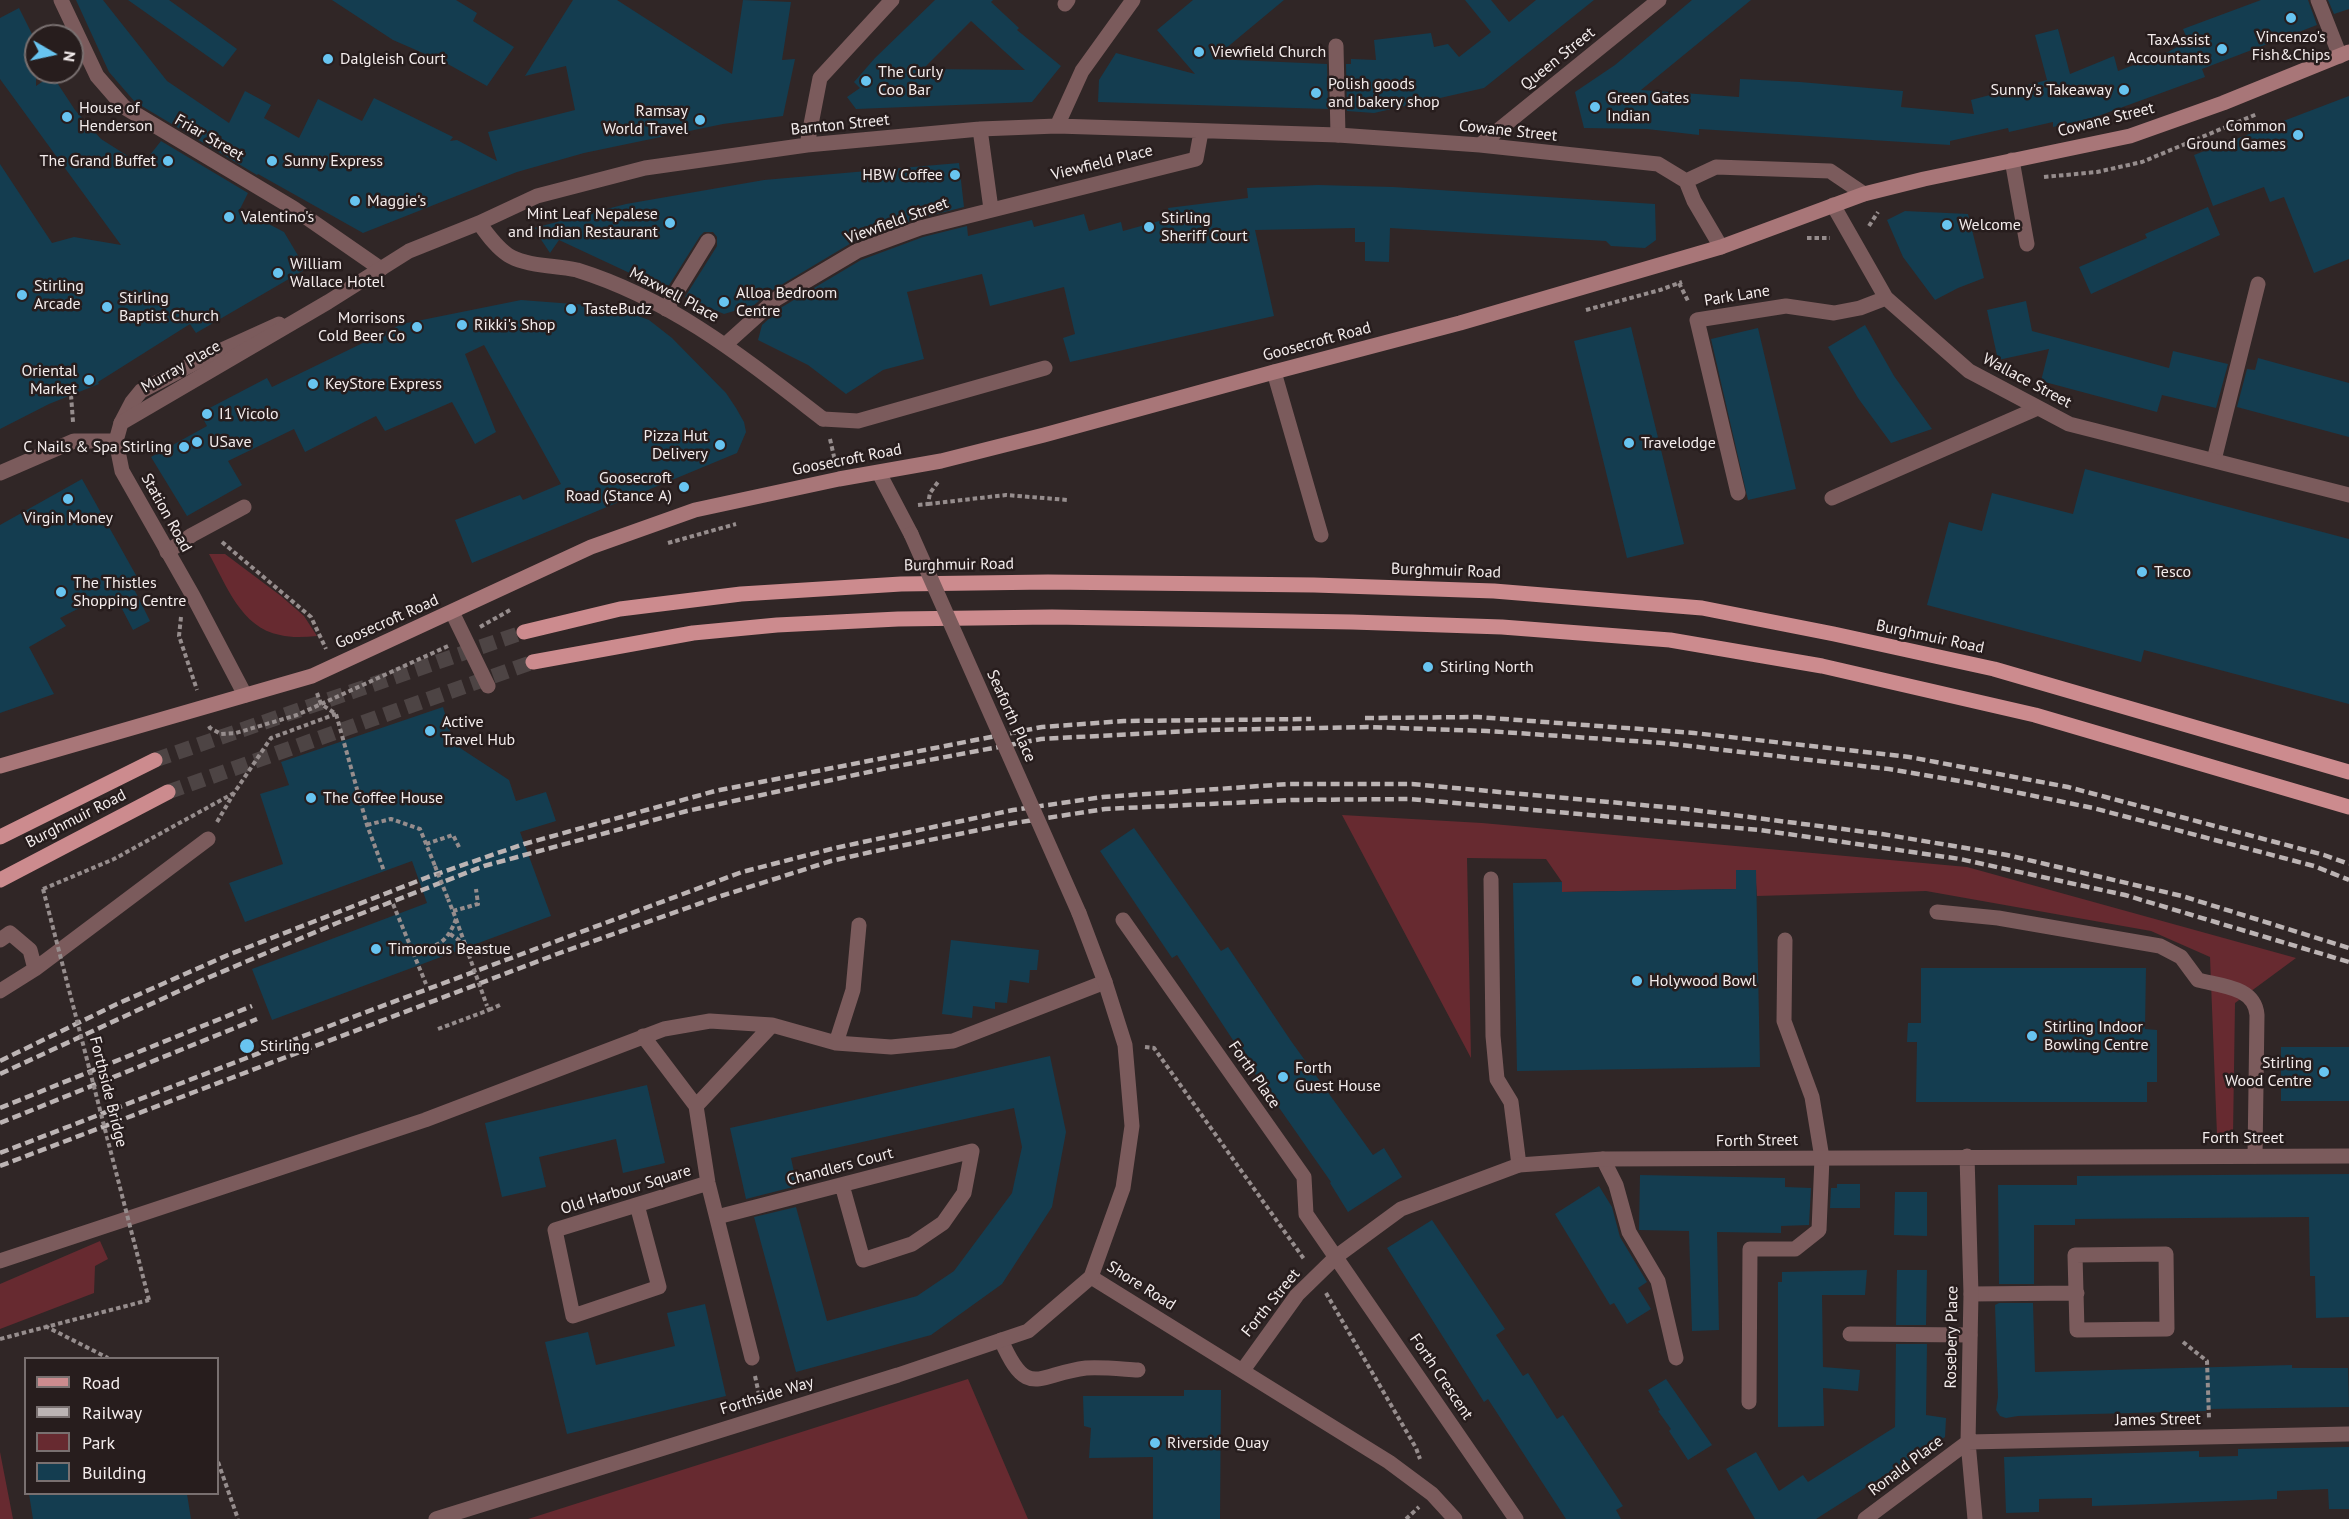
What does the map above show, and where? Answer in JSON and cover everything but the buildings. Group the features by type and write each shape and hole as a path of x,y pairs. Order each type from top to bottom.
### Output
{"main road":[{"name":"Cowane Street","path":"1721,247 1864,194 2130,136 2223,103 2344,54"},
{"name":"Goosecroft Road","path":"0,766 312,676 591,547 695,510 839,479 941,461 1044,435 1460,323 1721,247"},
{"name":"Burghmuir Road","path":"524,632 620,609 741,594 901,584 1048,582 1302,585 1494,591 1702,608 1834,634 1994,669 2349,772"},
{"path":"533,662 693,633 777,625 898,619 1052,617 1364,622 1502,627 1670,640 1822,666 2035,715 2349,807"},
{"name":"Burghmuir Road","path":"0,837 155,760"},
{"name":"Burghmuir Road","path":"0,880 168,792"}],"street":[{"name":"Friar Street","path":"61,0 97,76 124,107 293,208 381,269"},
{"path":"807,145 820,78 892,0"},
{"path":"1056,126 1082,71 1133,0"},
{"name":"Queen Street","path":"1480,145 1659,0"},
{"path":"2318,0 2344,54"},
{"path":"1330,134 1336,46"},
{"name":"Barnton Street","path":"381,269 409,251 479,223 537,196 645,168 807,145 980,129 1056,126 1330,134"},
{"path":"980,129 991,209"},
{"name":"Viewfield Place","path":"991,209 1196,159 1201,132"},
{"name":"Cowane Street","path":"1330,134 1480,145 1658,164 1686,181"},
{"path":"2012,160 2027,244"},
{"path":"1721,247 1694,201 1686,181 1716,167 1830,171 1864,194"},
{"name":"Wallace Street","path":"1833,205 1886,298 1969,371 2069,424 2349,495"},
{"name":"Viewfield Street","path":"726,344 776,299 857,251 920,228 991,209"},
{"name":"Maxwell Place","path":"479,223 506,255 525,263 574,269 636,291 726,344"},
{"path":"666,309 708,241"},
{"name":"Murray Place","path":"116,441 121,423 381,269"},
{"path":"2214,460 2258,284"},
{"name":"Park Lane","path":"1738,493 1697,320 1786,306 1834,313 1860,308 1886,298"},
{"path":"726,344 823,419 858,421 1045,368"},
{"path":"1274,372 1321,535"},
{"path":"1832,498 2038,408"},
{"path":"0,473 74,441 116,441"},
{"name":"Station Road","path":"116,441 122,471 193,596 244,695"},
{"path":"879,473 897,509"},
{"path":"167,552 244,507"},
{"name":"Seaforth Place","path":"897,509 911,534 1079,913"},
{"path":"452,612 488,686"},
{"path":"0,991 35,969 208,839"},
{"path":"1491,879 1493,1036 1497,1078 1511,1102 1519,1165"},
{"path":"1937,912 1998,918 2160,946 2181,957 2198,981 2238,990 2250,996 2256,1006 2257,1015 2255,1156"},
{"name":"Shore Road","path":"1079,913 1105,982 1125,1045 1132,1126 1123,1188 1091,1277 1389,1462 1432,1494 1455,1519"},
{"name":"Forth Place","path":"1123,920 1304,1177 1306,1214 1337,1256"},
{"path":"836,1043 853,990 858,925"},
{"path":"0,940 10,933 30,950 35,969"},
{"path":"1749,1402 1750,1249 1795,1250 1819,1230 1822,1158 1812,1097 1784,1021 1785,940"},
{"path":"0,1261 425,1120 643,1035 664,1029 711,1021 772,1025 836,1043 891,1047 952,1041 1105,982"},
{"path":"696,1106 772,1025"},
{"path":"643,1035 696,1106 708,1183 752,1358"},
{"name":"Chandlers Court","path":"717,1217 972,1151 964,1193 943,1223 912,1244 863,1260 842,1185"},
{"name":"Rosebery Place","path":"1967,1156 1971,1294 1968,1443 1975,1519"},
{"name":"Forth Street","path":"1243,1370 1297,1295 1361,1236 1401,1209 1519,1165 1604,1159 2349,1156"},
{"path":"1604,1159 1616,1185 1629,1232 1658,1281 1676,1358"},
{"name":"Old Harbour Square","path":"637,1205 659,1287 573,1316 555,1230 708,1183"},
{"path":"2166,1254 2167,1329 2077,1330 2075,1255 2166,1254"},
{"name":"Forth Crescent","path":"1337,1256 1516,1519"},
{"name":"Forthside Way","path":"436,1519 898,1375 1028,1331 1091,1277"},
{"path":"1971,1294 2077,1293"},
{"path":"1850,1334 1970,1335"},
{"path":"1001,1340 1011,1364 1029,1378 1042,1380 1087,1368 1138,1370"},
{"name":"James Street","path":"1968,1443 2349,1434"},
{"name":"Ronald Place","path":"1865,1519 1968,1443"}],"path":[{"path":"2016,181 2071,173 2097,172 2142,162 2260,112"},
{"path":"1802,237 1826,239 1869,226 1878,211 1885,208"},
{"path":"1580,312 1660,290 1690,279"},
{"path":"71,395 74,441"},
{"path":"928,504 930,493 937,483 946,478"},
{"path":"897,509 1006,495 1068,500"},
{"path":"661,545 738,524"},
{"path":"205,528 311,617 333,665"},
{"path":"182,609 179,636 210,728 221,734 236,733 297,715 464,638 513,608"},
{"path":"321,704 336,714 367,825 384,871"},
{"path":"208,839 234,793 271,738 336,714"},
{"name":"Forthside Bridge","path":"45,1326 149,1300 43,889 114,859 234,793"},
{"path":"367,825 391,819 420,830 453,910 488,1008"},
{"path":"426,844 453,835 460,849"},
{"path":"453,910 478,904 476,889"},
{"path":"393,903 426,984"},
{"path":"414,952 435,947 450,934 456,919"},
{"path":"450,934 466,945"},
{"path":"438,1029 500,1005"},
{"path":"1125,1045 1154,1048 1316,1276 1416,1448 1432,1494"},
{"path":"0,1339 45,1326 104,1357"},
{"path":"2167,1329 2207,1361 2209,1437"},
{"path":"752,1358 763,1416"},
{"path":"219,1465 238,1519"}],"green space":[{"path":"209,554 225,554 281,596 304,616 317,636 285,636 266,631 255,624 236,603"},
{"path":"1342,815 1482,823 1967,867 2296,958 2235,1003 2233,1135 2217,1135 2210,957 2151,931 1926,891 1757,896 1755,870 1736,870 1736,889 1562,892 1562,882 1546,859 1467,858 1471,1058"},
{"path":"100,1241 108,1259 95,1266 94,1293 0,1329 0,1284"},
{"path":"968,1379 1028,1519 528,1519"},
{"path":"0,1452 13,1519 0,1519"}],"tunnel":[{"path":"155,760 524,632"},
{"path":"168,792 533,662"}],"railway":[{"path":"1365,718 1477,717 1694,733 1909,757 2068,787 2324,855 2349,864"},
{"path":"0,1061 117,1004 228,955 428,877 524,844 715,791 1042,727 1124,721 1311,719"},
{"path":"0,1074 205,979 337,923 484,866 687,811 892,767 1041,739 1209,730 1368,727 1487,731 1663,743 1889,769 1971,783 2093,808 2314,866 2349,880"},
{"path":"0,1153 358,1015 742,872 835,848 1013,810 1103,797 1289,784 1412,784 1686,809 1882,834 2007,855 2182,896 2349,948"},
{"path":"0,1166 557,954 721,896 831,861 1008,824 1105,809 1292,800 1410,799 1760,830 1960,859 2125,895 2349,962"},
{"path":"0,1108 252,1006"},
{"path":"0,1123 257,1019"}],"place":[{"name":"Vincenzo's Fish&Chips","path":"2291,18"},
{"name":"TaxAssist Accountants","path":"2222,49"},
{"name":"Viewfield Church","path":"1199,52"},
{"name":"Dalgleish Court","path":"328,59"},
{"name":"The Curly Coo Bar","path":"866,81"},
{"name":"Sunny's Takeaway","path":"2124,90"},
{"name":"Polish goods and bakery shop","path":"1316,93"},
{"name":"Green Gates Indian","path":"1595,107"},
{"name":"House of Henderson","path":"67,117"},
{"name":"Ramsay World Travel","path":"700,120"},
{"name":"Common Ground Games","path":"2298,135"},
{"name":"The Grand Buffet","path":"168,161"},
{"name":"Sunny Express","path":"272,161"},
{"name":"HBW Coffee","path":"955,175"},
{"name":"Maggie's","path":"355,201"},
{"name":"Valentino's","path":"229,217"},
{"name":"Mint Leaf Nepalese and Indian Restaurant","path":"670,223"},
{"name":"Welcome","path":"1947,225"},
{"name":"Stirling Sheriff Court","path":"1149,227"},
{"name":"William Wallace Hotel","path":"278,273"},
{"name":"Stirling Arcade","path":"22,295"},
{"name":"Alloa Bedroom Centre","path":"724,302"},
{"name":"Stirling Baptist Church","path":"107,307"},
{"name":"TasteBudz","path":"571,309"},
{"name":"Rikki's Shop","path":"462,325"},
{"name":"Morrisons Cold Beer Co","path":"417,327"},
{"name":"Oriental Market","path":"89,380"},
{"name":"KeyStore Express","path":"313,384"},
{"name":"I1 Vicolo","path":"207,414"},
{"name":"USave","path":"197,442"},
{"name":"Travelodge","path":"1629,443"},
{"name":"Pizza Hut Delivery","path":"720,445"},
{"name":"C Nails & Spa Stirling","path":"184,447"},
{"name":"Goosecroft Road (Stance A)","path":"684,487"},
{"name":"Virgin Money","path":"68,499"},
{"name":"Tesco","path":"2142,572"},
{"name":"The Thistles Shopping Centre","path":"61,592"},
{"name":"Stirling North","path":"1428,667"},
{"name":"Active Travel Hub","path":"430,731"},
{"name":"The Coffee House","path":"311,798"},
{"name":"Timorous Beastue","path":"376,949"},
{"name":"Holywood Bowl","path":"1637,981"},
{"name":"Stirling Indoor Bowling Centre","path":"2032,1036"},
{"name":"Stirling","path":"247,1046"},
{"name":"Stirling Wood Centre","path":"2324,1072"},
{"name":"Forth Guest House","path":"1283,1077"},
{"name":"Riverside Quay","path":"1155,1443"}]}
